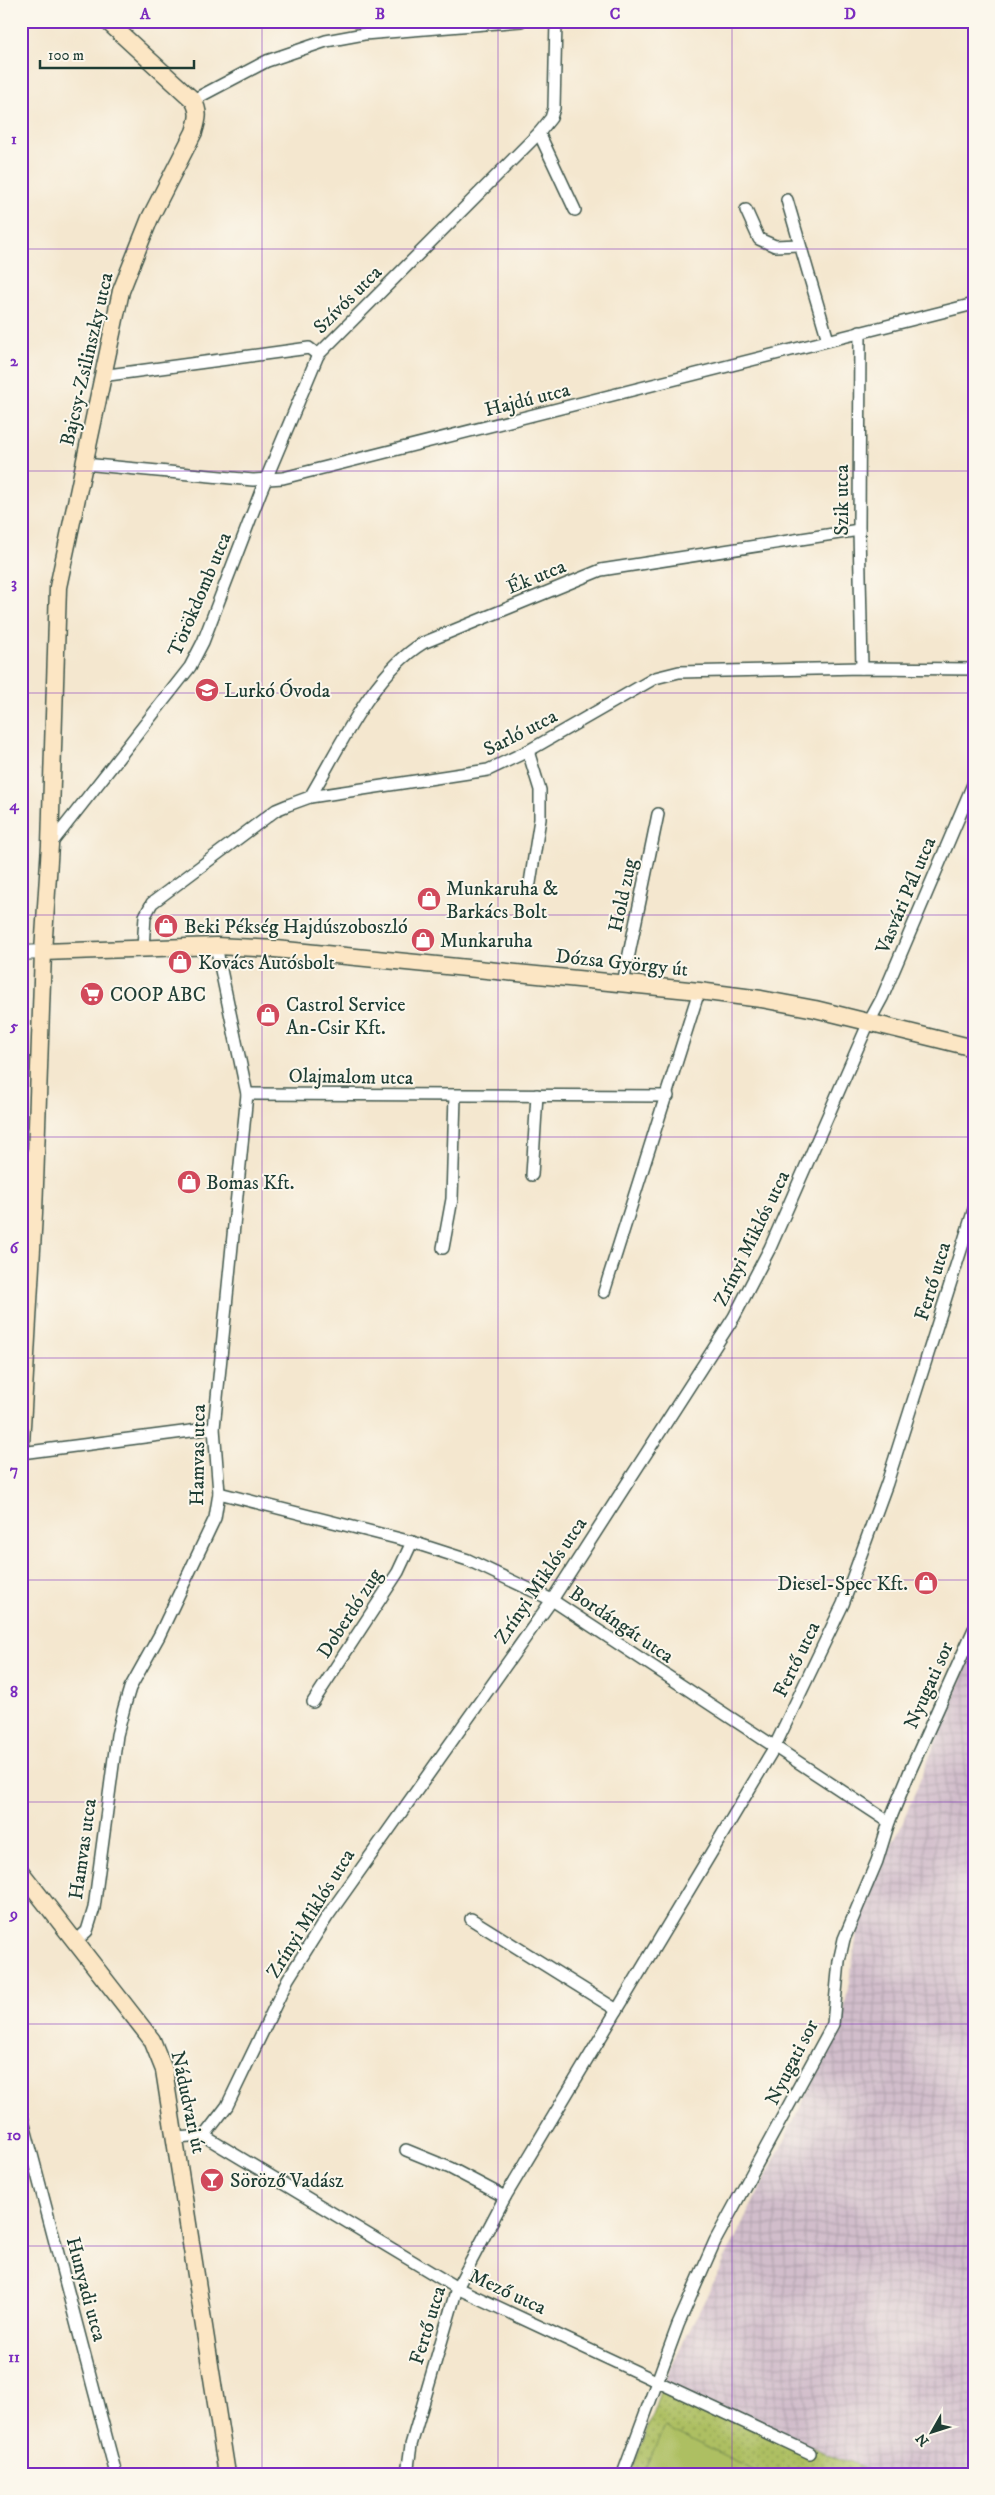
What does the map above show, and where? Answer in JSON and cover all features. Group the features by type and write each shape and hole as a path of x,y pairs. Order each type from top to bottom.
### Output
{"main road":[{"path":"107,21 193,100"},
{"name":"Bajcsy-Zsilinszky utca","path":"43,952 50,845 58,587 101,376 121,291 131,260 194,132 199,118 198,108 193,100"},
{"name":"Dózsa György út","path":"43,952 216,946 275,949 623,983 699,991 806,1007 974,1048"},
{"path":"21,1444 34,1213 43,952"},
{"name":"Nádudvari út","path":"21,1872 76,1940 152,2040 164,2070 227,2474"}],"street":[{"path":"193,100 267,61 326,41 364,34 521,21"},
{"name":"Szívós utca","path":"101,376 309,348 318,355 539,134 551,118 554,108 556,21"},
{"path":"539,134 575,210"},
{"path":"787,200 828,340"},
{"path":"746,210 759,239 775,246 799,245"},
{"name":"Hajdú utca","path":"84,464 266,481 440,440 974,304"},
{"name":"Szik utca","path":"860,332 859,530 862,668"},
{"name":"Törökdomb utca","path":"50,845 190,667 203,642 318,355"},
{"name":"Ék utca","path":"310,797 374,690 398,661 423,643 601,570 859,530"},
{"name":"Sarló utca","path":"143,948 145,916 152,903 276,810 310,797 488,770 528,752 655,678 679,672 862,668 974,669"},
{"path":"528,752 540,790 540,819 530,883"},
{"name":"Vasvári Pál utca","path":"868,1022 882,998 974,782"},
{"name":"Hold zug","path":"623,983 658,814"},
{"name":"Hamvas utca","path":"76,1940 87,1931 94,1908 117,1736 130,1688 159,1636 211,1527 220,1493 214,1428 247,1094 216,946"},
{"name":"Dózsa György út","path":"21,953 43,952"},
{"path":"604,1292 668,1096 699,991"},
{"name":"Zrínyi Miklós utca","path":"204,2136 227,2106 288,1979 327,1917 552,1600 734,1317 770,1248 868,1022"},
{"name":"Olajmalom utca","path":"247,1094 668,1096"},
{"path":"443,1248 452,1199 455,1096"},
{"path":"532,1175 536,1096"},
{"name":"Fertő utca","path":"406,2474 411,2445 457,2288 505,2197 774,1748 843,1604 887,1483 974,1209"},
{"path":"21,1453 214,1428"},
{"name":"Bordángát utca","path":"220,1493 412,1542 468,1560 552,1600 889,1822"},
{"name":"Doberdó zug","path":"313,1702 398,1572 412,1542"},
{"name":"Nyugati sor","path":"622,2474 678,2326 714,2241 833,2024 839,1961 844,1939 877,1861 889,1822 974,1629"},
{"path":"471,1919 617,2010"},
{"name":"Hunyadi utca","path":"21,2113 116,2474"},
{"path":"176,2138 204,2136"},
{"name":"Mező utca","path":"204,2136 457,2288 810,2453"},
{"path":"406,2150 450,2168 505,2197"}],"shaded area":[{"path":"974,1648 974,2474 877,2474 662,2386 842,2023 861,1911 880,1864 900,1829"}],"green space":[{"path":"662,2386 877,2474 631,2474"},
{"path":"665,2427 761,2474 651,2474 644,2470"}],"place":[{"name":"Lurkó Óvoda","path":"207,690"},
{"name":"Munkaruha & Barkács Bolt","path":"429,899"},
{"name":"Beki Pékség Hajdúszoboszló","path":"166,926"},
{"name":"Munkaruha","path":"423,940"},
{"name":"Kovács Autósbolt","path":"180,962"},
{"name":"COOP ABC","path":"92,994"},
{"name":"Castrol Service An-Csir Kft.","path":"268,1015"},
{"name":"Bomas Kft.","path":"189,1182"},
{"name":"Diesel-Spec Kft.","path":"926,1583"},
{"name":"Söröző Vadász","path":"212,2180"}]}
